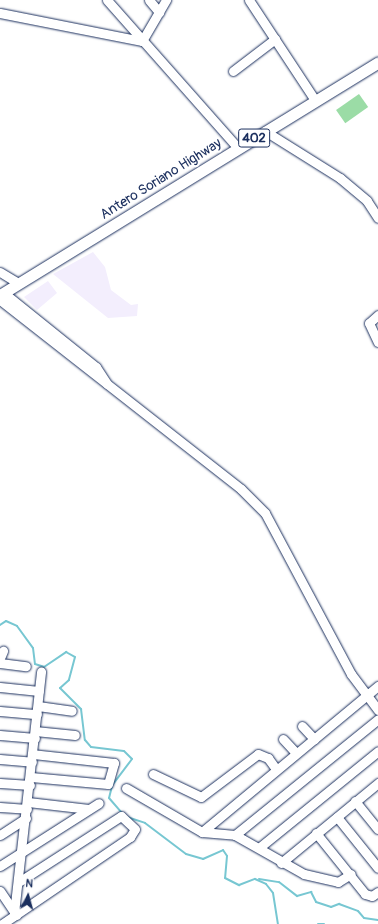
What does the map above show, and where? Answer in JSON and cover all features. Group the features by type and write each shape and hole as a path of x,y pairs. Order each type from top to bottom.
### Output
{"main road":[{"name":"Antero Soriano Highway","path":"1,296 18,283 315,100 378,63"}],"street":[{"path":"107,0 238,148"},
{"path":"150,0 160,12"},
{"path":"142,41 166,0"},
{"path":"249,0 315,100"},
{"path":"0,13 142,41"},
{"path":"233,71 275,39"},
{"path":"265,131 340,178 367,201 378,218"},
{"path":"0,272 18,283"},
{"path":"1,296 96,367 107,384 241,489 265,514 366,696 378,710"},
{"path":"378,315 369,323 378,342"},
{"path":"0,663 26,666"},
{"path":"15,914 20,881 41,672"},
{"path":"202,832 276,769 378,686"},
{"path":"0,687 39,691"},
{"path":"0,711 72,711"},
{"path":"235,835 378,719"},
{"path":"302,726 314,739"},
{"path":"0,735 75,735"},
{"path":"283,739 296,753"},
{"path":"260,847 378,751"},
{"path":"153,774 201,797 258,754 268,758 276,769"},
{"path":"0,759 33,758 114,763 108,784 30,781 0,783"},
{"path":"281,863 355,801 377,786"},
{"path":"126,788 202,832 235,835 260,847 281,863 338,882 351,874"},
{"path":"355,801 378,829"},
{"path":"0,866 99,803"},
{"path":"0,806 27,810 89,809"},
{"path":"0,835 27,810"},
{"path":"2,924 130,837 135,829 121,816 20,881"},
{"path":"337,817 378,868"},
{"path":"316,833 351,874 365,894 372,896 378,892"},
{"path":"0,891 4,905 15,914"}],"shaded area":[{"path":"93,252 105,267 111,290 131,305 138,304 137,316 108,318 53,274"},
{"path":"48,281 57,293 37,310 24,297"}],"green space":[{"path":"359,94 368,107 345,123 336,110"}],"waterway":[{"path":"0,625 6,621 17,626 33,648 35,664 44,667 66,652 75,657 69,680 60,688 81,709 85,740 91,747 124,751 132,759 112,786 109,798 121,812"},
{"path":"127,817 145,823 186,854 203,859 223,850 227,856 225,878 239,885 255,879 266,884 273,893 278,924"},
{"path":"259,879 279,882 297,896 311,892 316,902 331,907 339,904 358,911 364,918 378,920"},
{"path":"318,924 324,924"}]}
